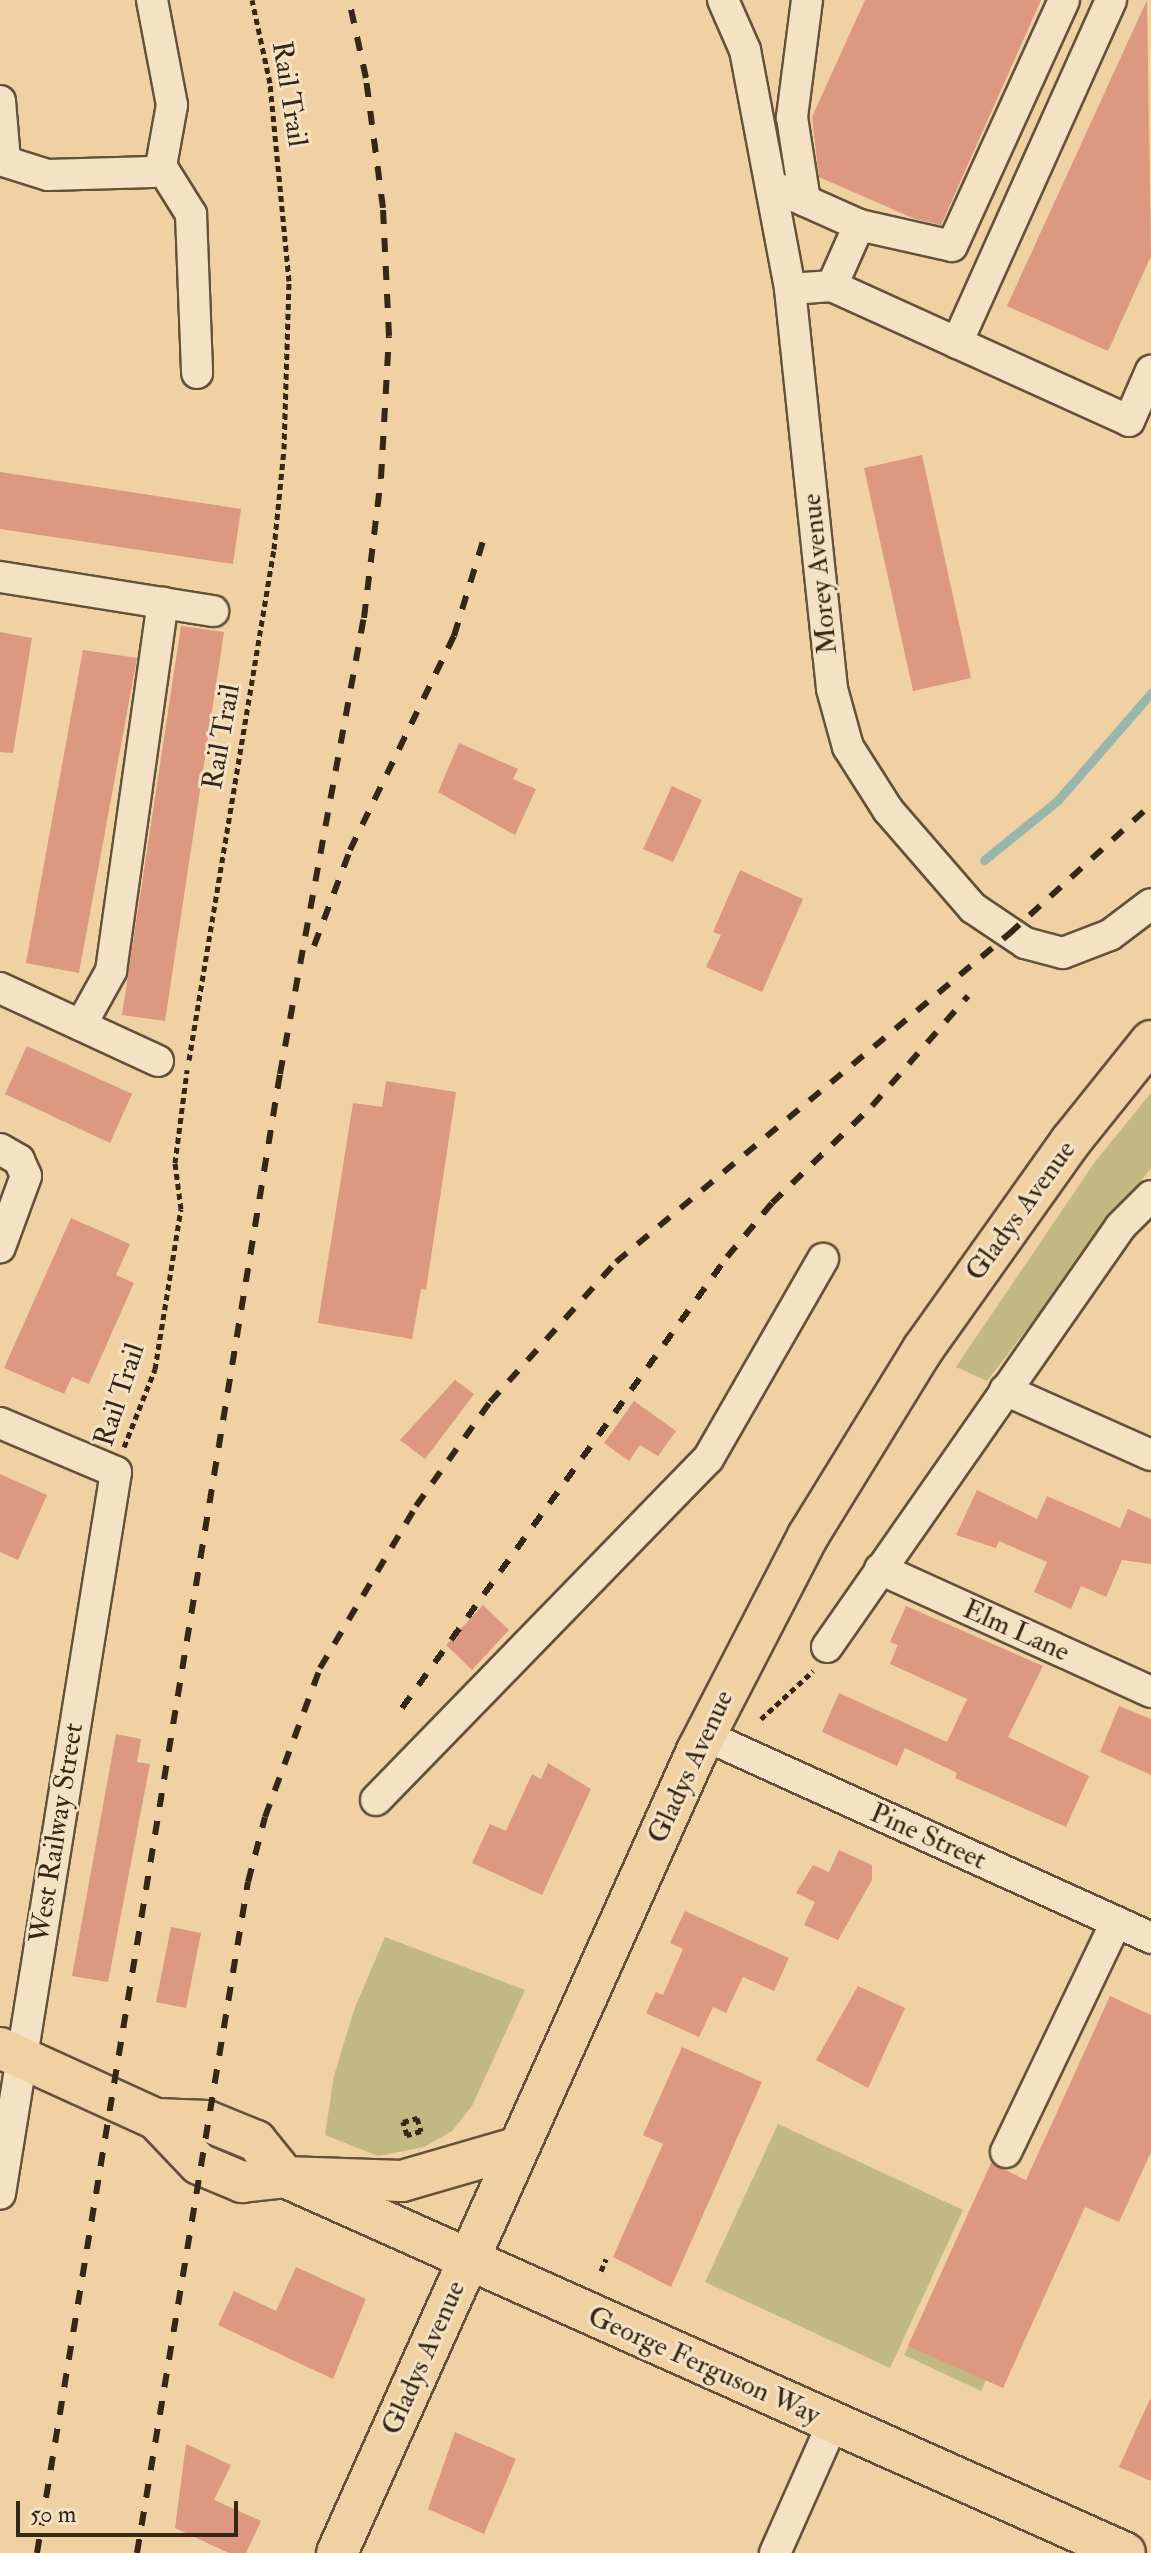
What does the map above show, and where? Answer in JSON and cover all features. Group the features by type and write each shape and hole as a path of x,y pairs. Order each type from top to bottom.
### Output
{"main road":[{"name":"Gladys Avenue","path":"337,2553 704,1735 808,1536 876,1418 1071,1141 1151,1041"},
{"name":"George Ferguson Way","path":"10,2053 156,2119 207,2121 256,2141 285,2177 1125,2553"},
{"path":"285,2177 402,2181 519,2147"}],"street":[{"path":"152,0 172,105 161,166 191,214 197,373"},
{"name":"Morey Avenue","path":"723,0 745,50 790,289 832,689 848,747 864,779 973,908 1025,943 1063,953 1110,935 1151,904"},
{"path":"805,201 792,117 807,0"},
{"path":"772,186 859,225 952,246 1064,0"},
{"path":"957,343 1111,0"},
{"path":"0,101 3,160 48,175 152,172 161,166"},
{"path":"832,286 859,225"},
{"path":"790,289 832,286 1129,421 1151,371"},
{"path":"0,577 213,611"},
{"path":"81,1025 111,971 163,603"},
{"path":"0,988 158,1061"},
{"path":"0,1149 19,1160 26,1176 0,1247"},
{"path":"827,1647 1121,1226 1151,1196"},
{"path":"376,1800 708,1459 823,1259"},
{"path":"1005,1390 1151,1455"},
{"path":"0,1423 116,1472"},
{"name":"West Railway Street","path":"1,2181 10,2053 116,1472"},
{"name":"Elm Lane","path":"880,1569 1151,1692"},
{"name":"Pine Street","path":"704,1735 1151,1938"},
{"path":"1006,2152 1116,1922"},
{"path":"775,2553 833,2423"}],"path":[{"name":"Rail Trail","path":"116,1472 155,1369 181,1209 176,1141 274,549 284,449 290,361 286,238 270,83 252,0"},
{"name":"Gladys Avenue","path":"761,1719 826,1658 827,1647"},
{"path":"601,2271 606,2259"}],"shaded area":[{"path":"1151,1093 1151,1168 987,1381 956,1367 1094,1163"},
{"path":"385,1937 525,1990 472,2106 452,2131 424,2147 378,2156 325,2135 334,2076 354,2010"},
{"path":"778,2124 963,2210 890,2368 705,2282"},
{"path":"923,2314 1000,2351 981,2391 904,2355"}],"building":[{"path":"865,0 1041,0 941,225 915,219 819,177 812,117"},
{"path":"1147,0 1151,256 1108,351 1007,306"},
{"path":"922,455 971,678 913,691 864,468"},
{"path":"0,472 241,509 233,564 0,529"},
{"path":"181,626 224,632 165,1021 122,1015"},
{"path":"0,632 32,638 13,753 0,752"},
{"path":"83,650 137,658 79,973 26,963"},
{"path":"459,743 518,769 513,779 536,789 515,835 438,792"},
{"path":"672,786 702,800 673,862 643,849"},
{"path":"740,870 803,899 762,992 706,967 721,935 713,932"},
{"path":"27,1046 132,1094 110,1143 5,1094"},
{"path":"386,1081 456,1092 426,1290 421,1289 412,1339 318,1323 353,1103 382,1107"},
{"path":"71,1218 130,1244 116,1275 134,1283 89,1384 72,1377 64,1394 4,1368"},
{"path":"455,1380 474,1394 425,1459 400,1440"},
{"path":"634,1401 676,1431 658,1456 640,1445 629,1461 604,1443"},
{"path":"0,1474 47,1495 18,1560 0,1552"},
{"path":"977,1490 1037,1519 1047,1496 1120,1528 1128,1509 1151,1519 1151,1564 1122,1560 1106,1597 1081,1586 1071,1609 1034,1592 1047,1562 999,1541 996,1548 956,1535"},
{"path":"483,1605 509,1630 472,1670 446,1645"},
{"path":"906,1606 1043,1666 1008,1737 1089,1776 1066,1827 955,1778 957,1773 905,1748 897,1766 822,1732 839,1693 947,1742 967,1699 890,1664 898,1645 890,1642"},
{"path":"1119,1706 1151,1719 1151,1775 1100,1752"},
{"path":"116,1734 141,1739 137,1762 150,1764 108,1982 72,1976"},
{"path":"548,1763 591,1789 542,1895 472,1863 490,1824 506,1831 532,1774 541,1779"},
{"path":"839,1850 872,1865 872,1880 838,1940 804,1925 815,1902 796,1893 813,1865 829,1872"},
{"path":"685,1911 789,1958 774,1991 743,1977 726,2013 713,2007 699,2037 646,2013 656,1992 663,1995 683,1949 670,1943"},
{"path":"171,1927 201,1933 186,2008 156,2002"},
{"path":"858,1986 905,2008 868,2088 816,2060"},
{"path":"1110,1996 1151,2015 1151,2152 1119,2222 1085,2207 1003,2388 908,2346 991,2163 1026,2180"},
{"path":"682,2047 762,2082 671,2287 613,2257 663,2144 643,2135"},
{"path":"296,2267 366,2299 333,2379 218,2325 234,2291 276,2311"},
{"path":"1151,2397 1151,2481 1119,2467"},
{"path":"455,2432 516,2459 484,2534 428,2509"},
{"path":"186,2444 231,2465 214,2500 261,2521 246,2553 229,2553 175,2528"}],"waterway":[{"path":"984,860 1058,800 1151,693"}],"railway":[{"path":"37,2553 280,1074 364,618 381,478 389,336 383,208 366,78 349,0"},
{"path":"314,946 350,850 454,636 484,538"},
{"path":"137,2553 248,1882 265,1817 320,1668 416,1506 490,1402 616,1262 1009,934 1151,805"},
{"path":"402,1708 727,1257 772,1203 872,1106 968,996"}]}
